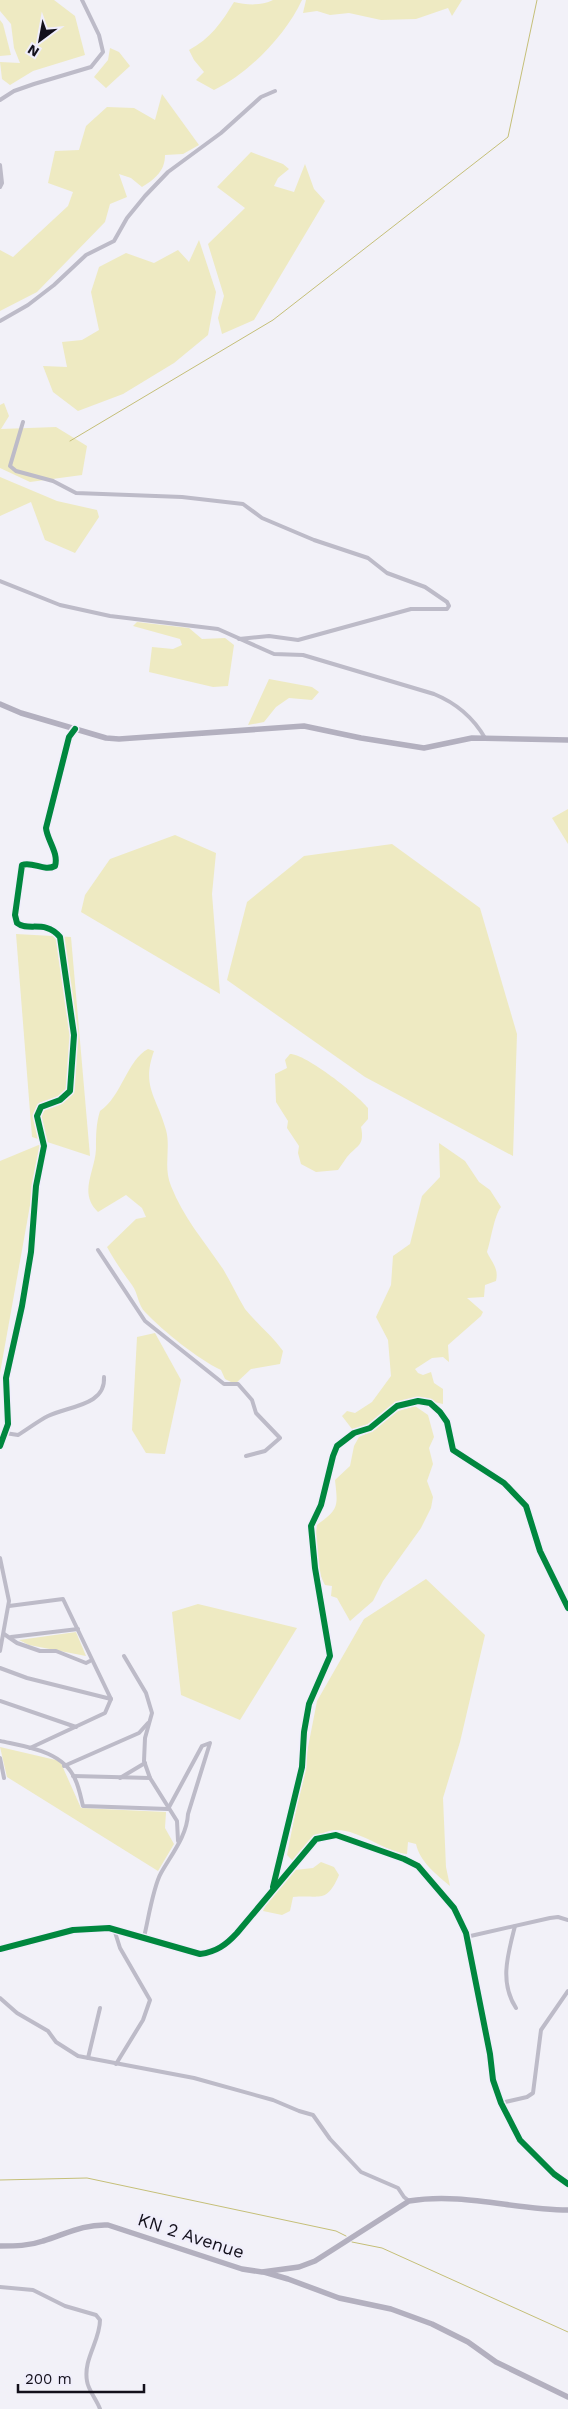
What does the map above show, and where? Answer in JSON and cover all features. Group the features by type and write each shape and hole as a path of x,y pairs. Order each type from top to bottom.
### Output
{"main road":[{"path":"0,704 20,713 74,729 119,739 304,726 361,738 424,748 460,740 486,738 568,740"},
{"name":"KN 2 Avenue","path":"0,2246 21,2246 42,2242 78,2227 92,2224 108,2226 231,2268 262,2272 299,2267 314,2261 410,2201 427,2198 466,2198 513,2207 568,2210"},
{"path":"262,2272 288,2279 339,2298 391,2309 432,2324 468,2342 496,2362 568,2397"}],"street":[{"path":"0,100 14,91 91,67 96,63 104,52 99,34 82,0"},
{"path":"0,321 28,305 54,286 86,255 114,241 139,203 168,172 221,133 261,98 275,91"},
{"path":"0,165 2,183 0,186"},
{"path":"23,422 10,466 16,471 53,481 76,493 96,496 105,493 138,494 152,497 182,497 243,504 262,518 314,540 368,558 387,572 425,587 447,602 449,606 447,608 411,609 298,640 269,636 239,639"},
{"path":"0,580 60,605 110,616 218,629 274,654 303,655 434,694 453,702 477,725 486,738"},
{"path":"0,1446 8,1418 6,1378 22,1306 31,1252 36,1186 44,1146 37,1116 40,1107 60,1100 70,1091 74,1035 60,937 56,932 42,926 20,926 15,920 15,915 22,865 28,864 47,868 55,866 56,863 56,854 47,837 46,828 69,737 74,729"},
{"path":"98,1250 144,1321 224,1384 238,1384 252,1400 256,1413 280,1438 265,1450 246,1456"},
{"path":"5,1433 18,1436 47,1416 96,1399 105,1384 104,1377"},
{"path":"272,1892 281,1862 289,1815 302,1767 304,1732 309,1704 330,1656 315,1568 311,1526 321,1505 332,1456 337,1446 354,1433 370,1428 397,1406 418,1400 430,1403 447,1422 454,1450 504,1483 526,1506 540,1552 568,1608"},
{"path":"0,1558 9,1606 0,1651"},
{"path":"9,1606 63,1599 111,1699 105,1713 30,1748"},
{"path":"11,1637 78,1629"},
{"path":"4,1634 17,1642 40,1651 56,1651 86,1663 90,1661"},
{"path":"124,1656 146,1693 152,1713 145,1738 145,1763 150,1778 177,1821 178,1844"},
{"path":"0,1668 27,1678 111,1699"},
{"path":"0,1701 76,1727"},
{"path":"64,1766 139,1733 150,1720"},
{"path":"0,1741 30,1748 56,1757 73,1776 83,1806 168,1809"},
{"path":"144,1938 160,1874 188,1825 188,1814 210,1743 202,1746 168,1809"},
{"path":"0,1758 4,1778"},
{"path":"120,1778 145,1763"},
{"path":"73,1776 150,1778"},
{"path":"0,1949 73,1930 114,1929 200,1954 210,1953 227,1943 314,1840 336,1835 393,1854 418,1866 454,1908 466,1938 490,2054 493,2080 501,2103 520,2140 554,2174 568,2184"},
{"path":"466,1938 550,1918 558,1917 568,1920"},
{"path":"514,1926 505,1966 508,1996 516,2008"},
{"path":"114,1929 120,1948 150,2000 143,2020 116,2064"},
{"path":"501,2103 527,2097 533,2093 541,2030 568,1991"},
{"path":"0,1998 17,2013 48,2031 56,2042 78,2056 194,2078 273,2100 298,2111 313,2115 330,2139 361,2172 398,2188 404,2197 410,2201"},
{"path":"88,2058 100,2008"},
{"path":"0,2287 33,2290 65,2306 96,2315 100,2320 86,2372 87,2383 100,2409"}],"shaded area":[{"path":"0,0 54,0 75,16 85,55 33,71 10,85 2,79 0,62 20,63 14,48 11,24 0,11"},
{"path":"273,0 302,0 286,27 265,52 240,74 214,90 196,80 204,72 194,60 189,50 203,41 215,29 234,2 254,4"},
{"path":"306,0 462,0 452,16 448,8 416,19 381,20 349,13 330,15 317,11 303,13"},
{"path":"0,20 3,24 11,55 0,56"},
{"path":"110,48 119,52 130,66 106,88 94,77 108,60"},
{"path":"162,94 199,145 183,154 165,155 165,161 161,170 151,181 142,187 131,178 119,174 127,197 110,204 105,222 37,292 0,311 0,250 13,257 68,206 73,192 48,183 55,151 79,150 86,126 107,107 134,108 155,120"},
{"path":"251,152 283,164 289,169 278,178 274,186 294,192 305,164 314,189 325,201 254,320 222,334 218,318 224,296 208,244 245,208 217,187"},
{"path":"199,240 216,292 208,335 174,363 123,394 78,411 53,392 43,366 67,367 62,342 82,340 99,330 91,292 99,267 126,253 154,263 178,250 189,262"},
{"path":"4,403 9,416 1,429 56,427 87,446 82,475 30,482 0,468 0,405"},
{"path":"0,477 57,501 97,510 99,517 75,553 45,540 31,502 0,516"},
{"path":"137,622 189,628 202,639 225,638 234,645 228,686 213,687 149,672 152,647 173,649 182,645 180,639 133,626"},
{"path":"269,679 312,687 319,692 312,700 289,698 276,707 264,722 248,725"},
{"path":"568,809 568,844 552,818"},
{"path":"175,835 216,853 212,894 220,994 81,912 85,895 110,859"},
{"path":"392,844 480,908 517,1034 513,1156 365,1077 227,980 247,902 304,856"},
{"path":"16,934 71,937 90,1156 32,1137"},
{"path":"148,1049 154,1051 150,1063 150,1083 166,1130 168,1144 167,1165 171,1186 188,1219 223,1269 245,1309 283,1351 280,1364 251,1369 235,1384 225,1379 221,1370 182,1344 145,1312 134,1288 107,1247 136,1219 146,1217 142,1208 126,1195 98,1212 92,1205 89,1197 89,1182 95,1158 96,1134 100,1111 114,1097 135,1061"},
{"path":"290,1054 298,1056 319,1068 343,1085 368,1108 368,1119 361,1127 361,1142 338,1170 316,1172 301,1164 298,1153 299,1146 287,1128 288,1121 276,1102 275,1074 287,1068 285,1060"},
{"path":"439,1143 465,1161 479,1182 490,1190 501,1207 487,1252 496,1269 496,1281 485,1285 484,1297 467,1298 483,1312 481,1316 448,1345 449,1362 443,1357 432,1358 415,1369 423,1375 431,1372 434,1383 443,1389 443,1404 416,1398 397,1403 369,1427 352,1429 342,1416 347,1411 355,1413 372,1402 391,1376 388,1340 376,1317 391,1285 393,1256 410,1244 422,1196 440,1177"},
{"path":"41,1144 0,1373 0,1161"},
{"path":"155,1333 181,1380 165,1454 146,1453 132,1430 137,1337"},
{"path":"415,1406 428,1415 434,1437 429,1448 433,1464 427,1481 433,1497 431,1508 421,1528 383,1581 373,1601 350,1621 337,1598 331,1596 332,1586 325,1585 319,1571 316,1548 317,1525 330,1515 335,1507 337,1496 335,1480 350,1466 354,1446 359,1437 376,1429 385,1415"},
{"path":"426,1579 485,1635 460,1742 443,1798 446,1867 450,1886 425,1862 416,1844 408,1842 407,1854 396,1852 364,1837 341,1830 323,1834 314,1840 294,1862 287,1855 317,1701 364,1619"},
{"path":"198,1604 297,1628 240,1720 181,1695 172,1612"},
{"path":"76,1632 86,1656 29,1645 19,1640"},
{"path":"0,1747 60,1761 81,1808 166,1812 165,1828 174,1844 158,1871 7,1777"},
{"path":"321,1862 334,1867 339,1875 330,1891 316,1897 293,1897 290,1911 282,1915 263,1911 268,1900 295,1870 313,1868"}],"waterway":[{"path":"70,441 273,320 508,137 537,0"},
{"path":"0,2180 87,2178 336,2231 346,2236"},
{"path":"352,2242 382,2248 568,2332"}],"cycle path":[{"path":"0,1446 8,1424 6,1378 22,1306 31,1252 36,1186 44,1146 37,1116 41,1107 60,1100 70,1091 74,1035 60,937 48,928 21,925 17,923 15,915 22,865 30,864 47,868 55,866 54,851 46,828 69,737 75,729"},
{"path":"273,1887 302,1767 304,1732 309,1704 330,1656 315,1568 311,1526 321,1505 337,1446 354,1433 370,1428 397,1406 418,1401 430,1403 447,1422 453,1450 504,1483 526,1506 540,1551 568,1608"},
{"path":"0,1949 73,1930 109,1928 200,1954 211,1952 233,1937 316,1839 336,1835 404,1859 418,1866 454,1908 466,1933 490,2054 493,2080 501,2103 520,2140 554,2174 568,2184"}]}
